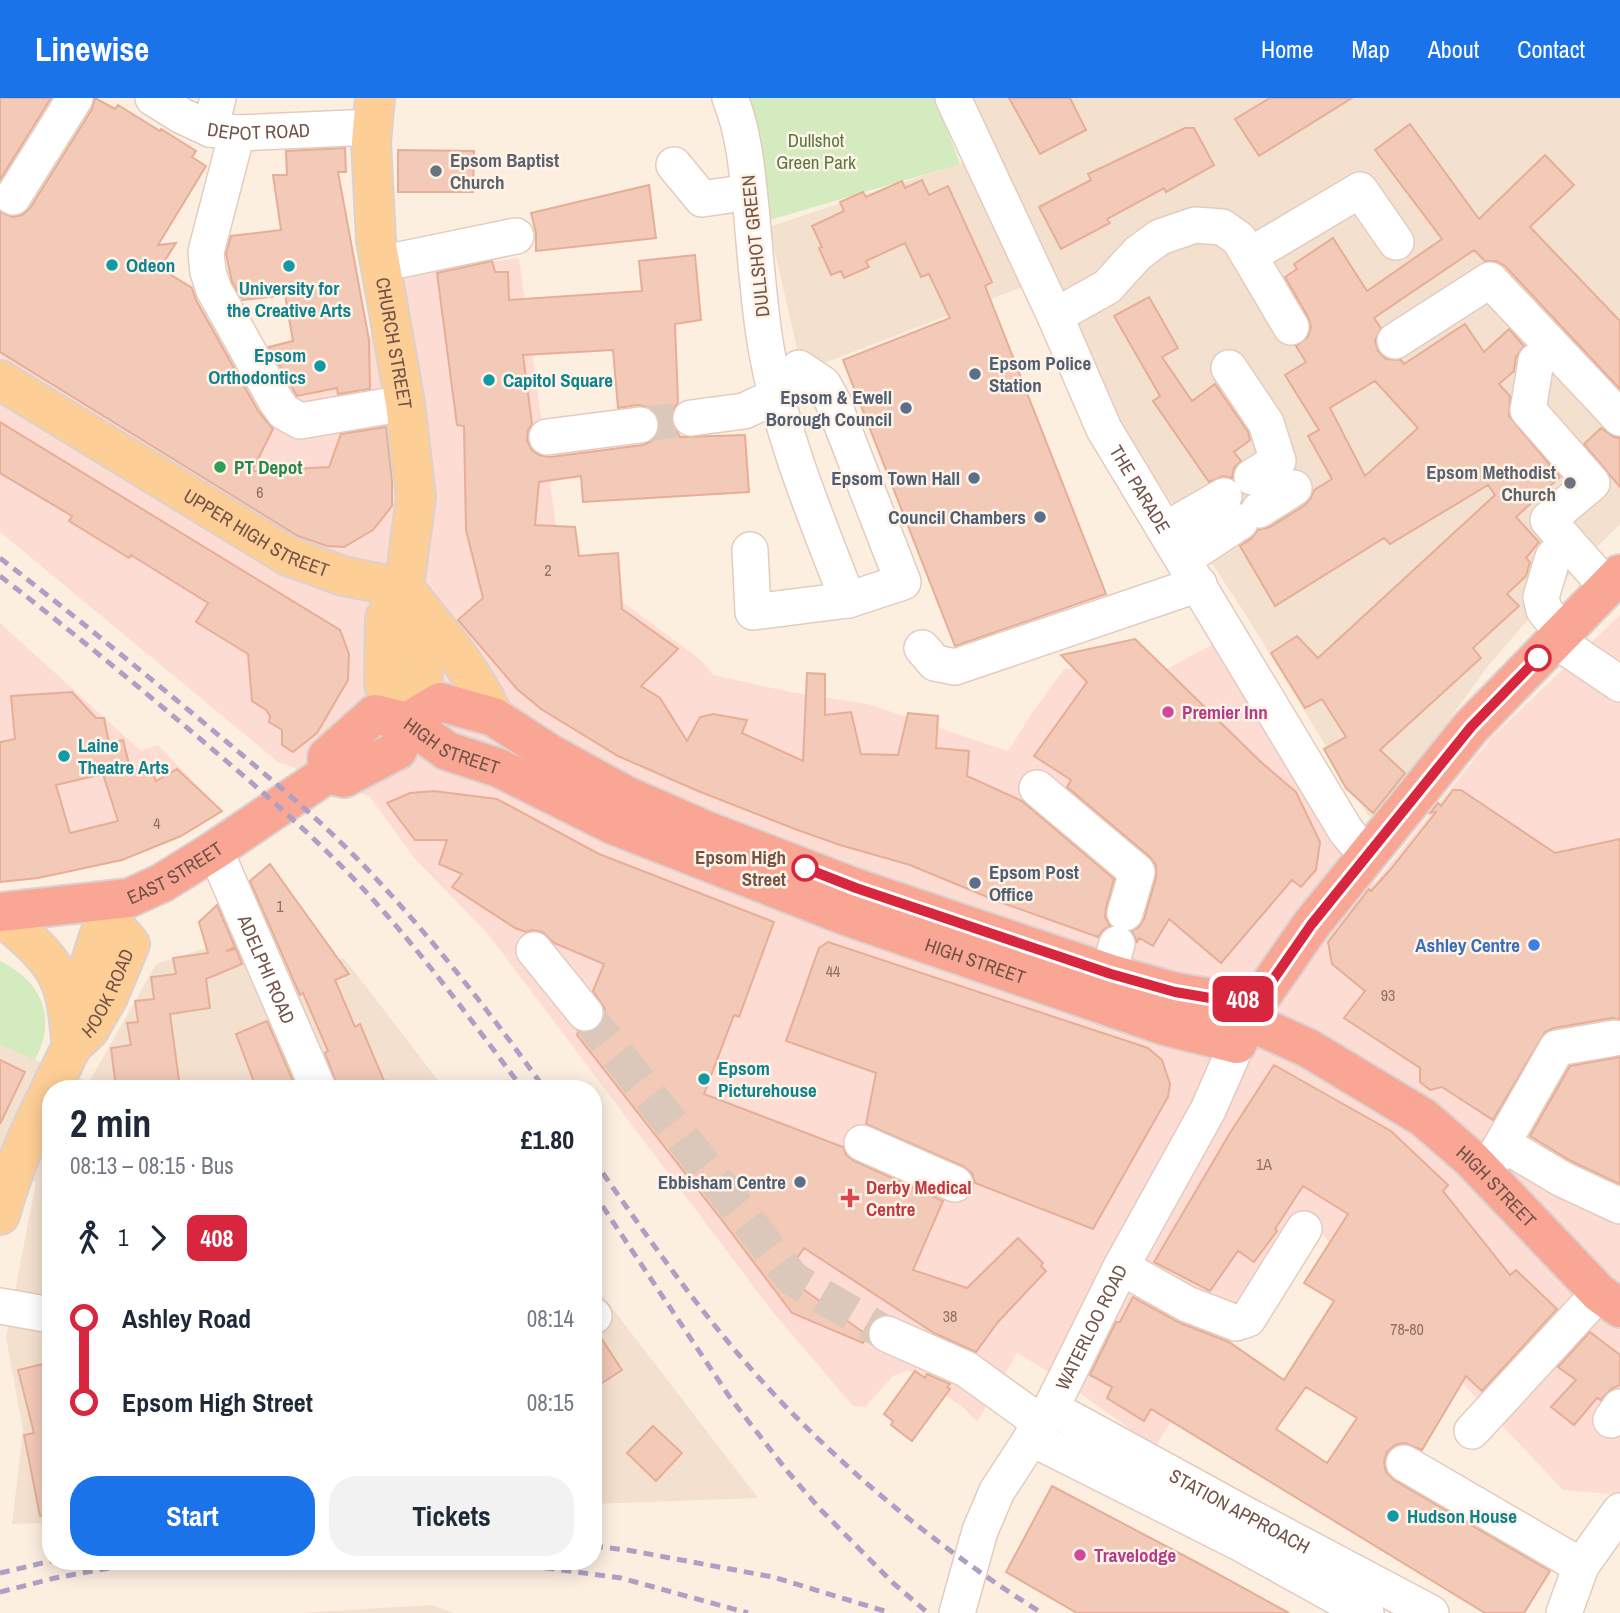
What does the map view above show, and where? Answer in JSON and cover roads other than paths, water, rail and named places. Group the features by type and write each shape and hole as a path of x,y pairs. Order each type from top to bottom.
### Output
{"highway":[{"path":"1248,1022 1311,925 1471,727 1614,581"},
{"name":"HIGH STREET","path":"1248,1022 1165,1026 846,916 613,825 499,768 447,751 407,722 440,702 494,717 549,753 625,795 705,830 856,888 1117,943 1175,992 1216,999 1248,1022 1308,1048 1405,1105 1471,1159 1494,1159 1609,1301"},
{"name":"EAST STREET","path":"0,914 123,914 162,883 327,774 327,757 375,714 407,722"}],"main road":[{"name":"CHURCH STREET","path":"374,113 374,211 380,264 405,403 416,497 404,588"},
{"name":"UPPER HIGH STREET","path":"0,380 288,556 343,576 404,588"},
{"path":"404,588 481,689 494,717"},
{"path":"404,588 421,626 423,666 423,683 407,722"},
{"name":"HOOK ROAD","path":"0,914 31,942 52,966 63,986 72,1046"},
{"name":"HOOK ROAD","path":"58,1080 72,1046 89,1030 125,959 130,944 123,914"},
{"name":"HOOK ROAD","path":"0,1214 7,1188 30,1131 42,1110"}],"street":[{"path":"13,197 75,98"},
{"name":"DEPOT ROAD","path":"153,98 182,117 222,120 374,113"},
{"name":"DULLSHOT GREEN","path":"730,98 744,149 765,336 776,396 797,469 848,600"},
{"name":"THE PARADE","path":"953,98 1055,316 1104,429 1346,831 1368,857"},
{"path":"222,120 206,252 208,272 214,290 276,401 284,412 300,421 405,403"},
{"path":"674,165 702,198 749,192"},
{"path":"1249,256 1360,190 1396,242"},
{"path":"1055,316 1107,287 1138,253 1160,237 1195,225 1222,227 1239,239 1292,327"},
{"path":"380,264 516,236"},
{"path":"1395,341 1490,280 1620,418"},
{"path":"1536,361 1528,410 1592,483 1548,520 1569,543 1614,581"},
{"path":"691,418 744,411 776,396 799,368 823,384 833,402 903,582 848,600 752,612 750,550"},
{"path":"922,648 935,663 954,667 1182,558 1244,501 1278,461 1266,423 1229,368"},
{"path":"547,437 640,425"},
{"path":"1244,501 1294,488"},
{"path":"1569,543 1553,556 1541,597 1544,610 1559,637 1620,684"},
{"path":"1037,788 1137,872 1117,943"},
{"name":"ADELPHI ROAD","path":"215,850 315,1080"},
{"path":"534,950 585,1013"},
{"name":"WATERLOO ROAD","path":"957,1613 980,1531 997,1491 1041,1423 1121,1267 1208,1110 1248,1022"},
{"path":"1615,1038 1557,1048 1494,1159 1562,1179 1620,1206"},
{"path":"862,1143 955,1184"},
{"path":"1121,1267 1187,1304 1236,1323 1248,1319 1304,1229"},
{"path":"1472,1431 1609,1301"},
{"path":"0,1306 42,1313"},
{"path":"887,1334 966,1369 1041,1423"},
{"name":"STATION APPROACH","path":"1041,1423 1238,1542 1366,1613"},
{"name":"STATION APPROACH","path":"1041,1423 1262,1524 1431,1613"},
{"path":"1404,1463 1581,1566"},
{"path":"1564,1613 1581,1566 1620,1511"}],"tunnel":[{"path":"640,425 691,418"},
{"path":"585,1013 793,1279 887,1334"}],"railway":[{"path":"0,558 195,715 333,835 438,949 538,1080"},
{"path":"0,576 104,658 224,759 336,860 420,954 516,1080"},
{"path":"602,1172 717,1328 801,1422 857,1475 946,1548 1042,1613"},
{"path":"602,1206 731,1399 788,1472 820,1509 893,1583 928,1613"},
{"path":"602,1547 773,1577 891,1613"},
{"path":"0,1573 42,1563"},
{"path":"0,1592 98,1570"},
{"path":"561,1570 621,1578 748,1613"}],"place":[{"name":"Epsom Baptist Church","path":"436,171"},
{"name":"Odeon","path":"112,265"},
{"name":"University for the Creative Arts","path":"289,266"},
{"name":"Epsom Orthodontics","path":"320,366"},
{"name":"Epsom Police Station","path":"975,374"},
{"name":"Capitol Square","path":"489,380"},
{"name":"Epsom & Ewell Borough Council","path":"906,408"},
{"name":"PT Depot","path":"220,467"},
{"name":"Epsom Town Hall","path":"974,478"},
{"name":"Epsom Methodist Church","path":"1570,483"},
{"name":"Council Chambers","path":"1040,517"},
{"name":"Premier Inn","path":"1168,712"},
{"name":"Laine Theatre Arts","path":"64,756"},
{"name":"Epsom High Street","path":"805,868"},
{"name":"Epsom Post Office","path":"975,883"},
{"name":"Ashley Centre","path":"1534,945"},
{"name":"Epsom Picturehouse","path":"704,1079"},
{"name":"Ebbisham Centre","path":"800,1182"},
{"name":"Derby Medical Centre","path":"850,1198"},
{"name":"Hudson House","path":"1393,1516"},
{"name":"Travelodge","path":"1080,1555"}],"park label":[{"name":"Dullshot Green Park","path":"816,151"}]}
